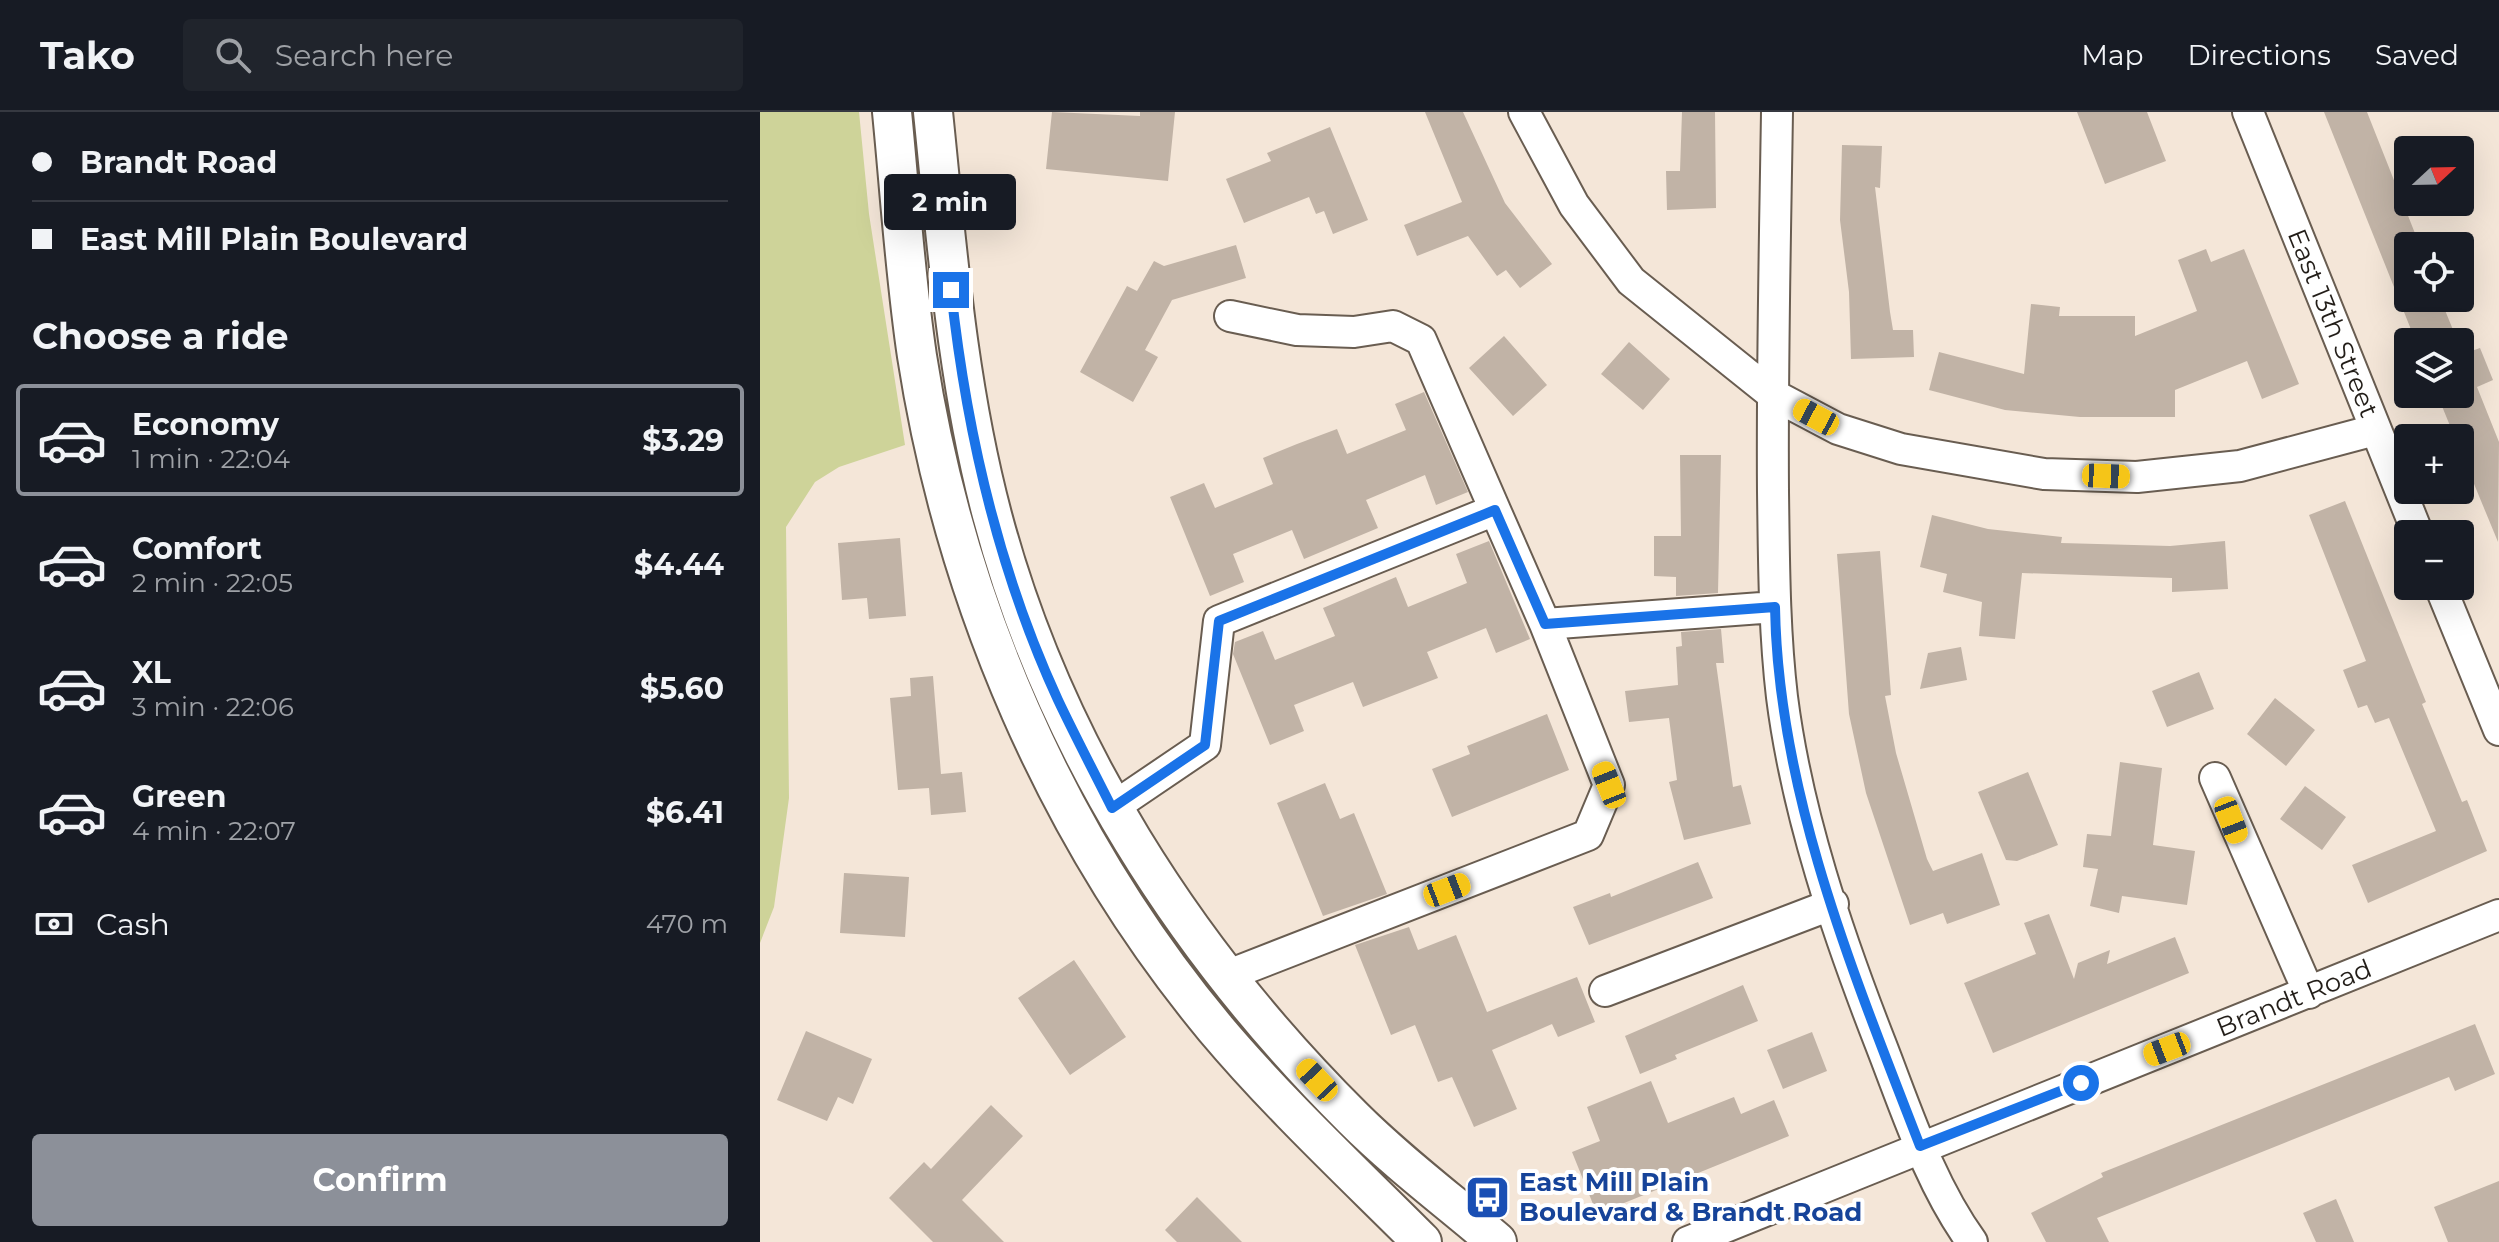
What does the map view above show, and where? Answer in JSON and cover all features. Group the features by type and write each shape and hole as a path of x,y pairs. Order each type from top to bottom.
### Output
{"main road":[{"path":"892,112 917,357 952,521 977,603 1017,705 1075,824 1147,934 1215,1027 1422,1242"},
{"path":"933,112 957,349 992,514 1017,596 1057,698 1112,808 1187,927 1262,1021 1354,1119 1497,1242"}],"street":[{"path":"1524,112 1574,205 1631,281 1772,394 1838,429 1901,449 2044,474 2137,477 2240,466 2375,430"},
{"path":"1777,112 1772,394 1775,607 1782,699 1797,780 1871,1019 1920,1146 1972,1242"},
{"name":"East 13th Street","path":"2248,112 2412,520"},
{"path":"1226,976 1588,835 1609,785 1545,624 1421,340 1393,326 1354,332 1297,330 1230,316"},
{"path":"1112,808 1205,745 1219,621 1495,510"},
{"path":"2446,600 2499,730"},
{"path":"1545,624 1775,607"},
{"path":"2215,778 2309,993"},
{"path":"1605,991 1833,904"},
{"name":"Brandt Road","path":"1688,1242 2499,915"}],"green space":[{"path":"760,112 859,112 869,214 905,445 839,467 815,482 786,527 789,798 774,907 760,943"}],"building":[{"path":"1052,112 1140,116 1140,112 1175,112 1168,181 1046,169"},
{"path":"1425,112 1463,112 1505,203 1552,264 1520,288 1506,270 1497,276 1468,236 1417,256 1404,225 1462,202"},
{"path":"1682,112 1715,112 1716,208 1667,210 1666,171 1680,171"},
{"path":"2077,112 2147,112 2166,161 2105,184"},
{"path":"2324,112 2367,112 2394,180 2394,216 2408,216 2414,232 2394,232 2394,287"},
{"path":"1330,127 1368,220 1333,234 1324,211 1316,214 1309,197 1244,223 1226,179 1271,161 1267,153"},
{"path":"1842,145 1882,146 1880,188 1875,187 1890,312 1893,330 1913,330 1914,357 1851,359 1849,292 1840,220"},
{"path":"1236,245 1246,278 1172,300 1145,350 1158,357 1133,402 1080,372 1127,286 1137,291 1154,261 1164,266"},
{"path":"2206,249 2211,262 2244,249 2299,384 2262,399 2247,361 2175,390 2175,417 2080,417 2005,410 1929,390 1939,352 2024,374 2031,304 2060,307 2059,316 2135,316 2135,336 2197,311 2178,260"},
{"path":"2404,312 2446,312 2452,328 2410,328"},
{"path":"1504,336 1547,385 1513,416 1469,368"},
{"path":"1629,342 1670,379 1643,410 1601,374"},
{"path":"2480,348 2493,380 2477,387 2499,442 2498,542 2474,484 2474,424 2449,424 2443,408 2474,408 2474,350"},
{"path":"1424,392 1468,492 1436,505 1425,475 1366,500 1378,528 1304,559 1292,530 1233,554 1244,582 1210,596 1170,497 1204,483 1215,508 1273,484 1263,458 1297,444 1337,429 1347,454 1406,430 1395,404"},
{"path":"1680,455 1721,455 1718,593 1676,596 1676,577 1654,576 1654,536 1681,536"},
{"path":"2345,501 2426,702 2422,704 2462,802 2467,800 2487,851 2368,903 2352,865 2436,831 2389,718 2375,723 2367,705 2358,708 2343,670 2366,661 2309,515"},
{"path":"1932,515 1988,529 2062,537 2061,543 2170,546 2225,541 2228,589 2172,592 2172,578 2022,573 2015,639 1979,636 1982,602 1943,592 1947,574 1920,567"},
{"path":"900,538 906,616 869,619 867,598 842,600 838,543"},
{"path":"1489,541 1530,639 1496,653 1486,628 1427,652 1438,678 1363,707 1353,682 1294,705 1304,731 1270,745 1233,654 1235,642 1263,631 1275,660 1335,636 1323,608 1396,577 1408,607 1467,583 1456,554"},
{"path":"1880,551 1891,695 1885,696 1896,753 1927,859 1933,871 1982,853 2000,905 1947,924 1943,913 1910,925 1866,793 1849,714 1837,554"},
{"path":"1721,629 1724,663 1716,663 1733,787 1741,785 1751,824 1684,840 1669,782 1677,780 1669,718 1629,722 1625,691 1678,685 1676,647 1682,646 1681,632"},
{"path":"1961,647 1967,680 1920,689 1928,653"},
{"path":"2199,672 2214,709 2167,727 2152,691"},
{"path":"933,676 941,774 962,772 966,812 931,815 929,788 898,790 890,698 911,696 910,678"},
{"path":"2275,698 2315,730 2286,766 2247,734"},
{"path":"1547,714 1569,770 1452,817 1432,769 1470,754 1467,746"},
{"path":"2120,762 2162,768 2153,845 2195,851 2187,905 2122,896 2119,913 2090,906 2098,869 2083,867 2087,834 2111,836"},
{"path":"2028,772 2058,845 2017,861 2006,860 1978,792"},
{"path":"1325,783 1340,819 1354,813 1387,894 1323,916 1277,803"},
{"path":"2305,786 2346,817 2322,850 2280,819"},
{"path":"1698,862 1713,898 1589,945 1573,907 1610,893 1611,897"},
{"path":"844,873 909,877 905,937 840,933"},
{"path":"2049,914 2074,979 2078,963 2110,950 2107,964 2175,937 2189,973 1993,1053 1964,983 2036,954 2024,923"},
{"path":"1409,927 1418,950 1456,935 1487,1012 1577,977 1595,1022 1558,1037 1552,1024 1492,1050 1517,1109 1474,1127 1452,1077 1438,1082 1415,1025 1391,1035 1355,945"},
{"path":"1074,960 1126,1037 1070,1075 1018,998"},
{"path":"1743,985 1758,1021 1675,1055 1677,1059 1640,1074 1625,1036"},
{"path":"2475,1024 2495,1074 2455,1091 2449,1077 2097,1218 2109,1242 2046,1242 2031,1213 2103,1177 2101,1173"},
{"path":"806,1031 872,1059 853,1104 838,1097 827,1121 777,1100"},
{"path":"1812,1032 1827,1071 1783,1089 1767,1050"},
{"path":"1651,1081 1668,1123 1734,1097 1741,1114 1774,1100 1789,1136 1597,1214 1572,1152 1600,1141 1587,1107"},
{"path":"991,1105 1023,1136 962,1200 1004,1242 933,1242 889,1198 924,1162 931,1169"},
{"path":"2499,1181 2499,1242 2448,1242 2434,1207"},
{"path":"1197,1197 1242,1242 1177,1242 1165,1230"},
{"path":"2336,1199 2354,1242 2316,1242 2303,1213"}],"place":[{"name":"East Mill Plain Boulevard & Brandt Road","path":"1488,1197"}],"route":[{"path":"951,290 957,349 992,514 1017,596 1057,698 1112,808 1205,745 1219,621 1495,510 1545,624 1775,607 1782,699 1797,780 1828,891 1871,1019 1920,1146 2081,1083"}]}
